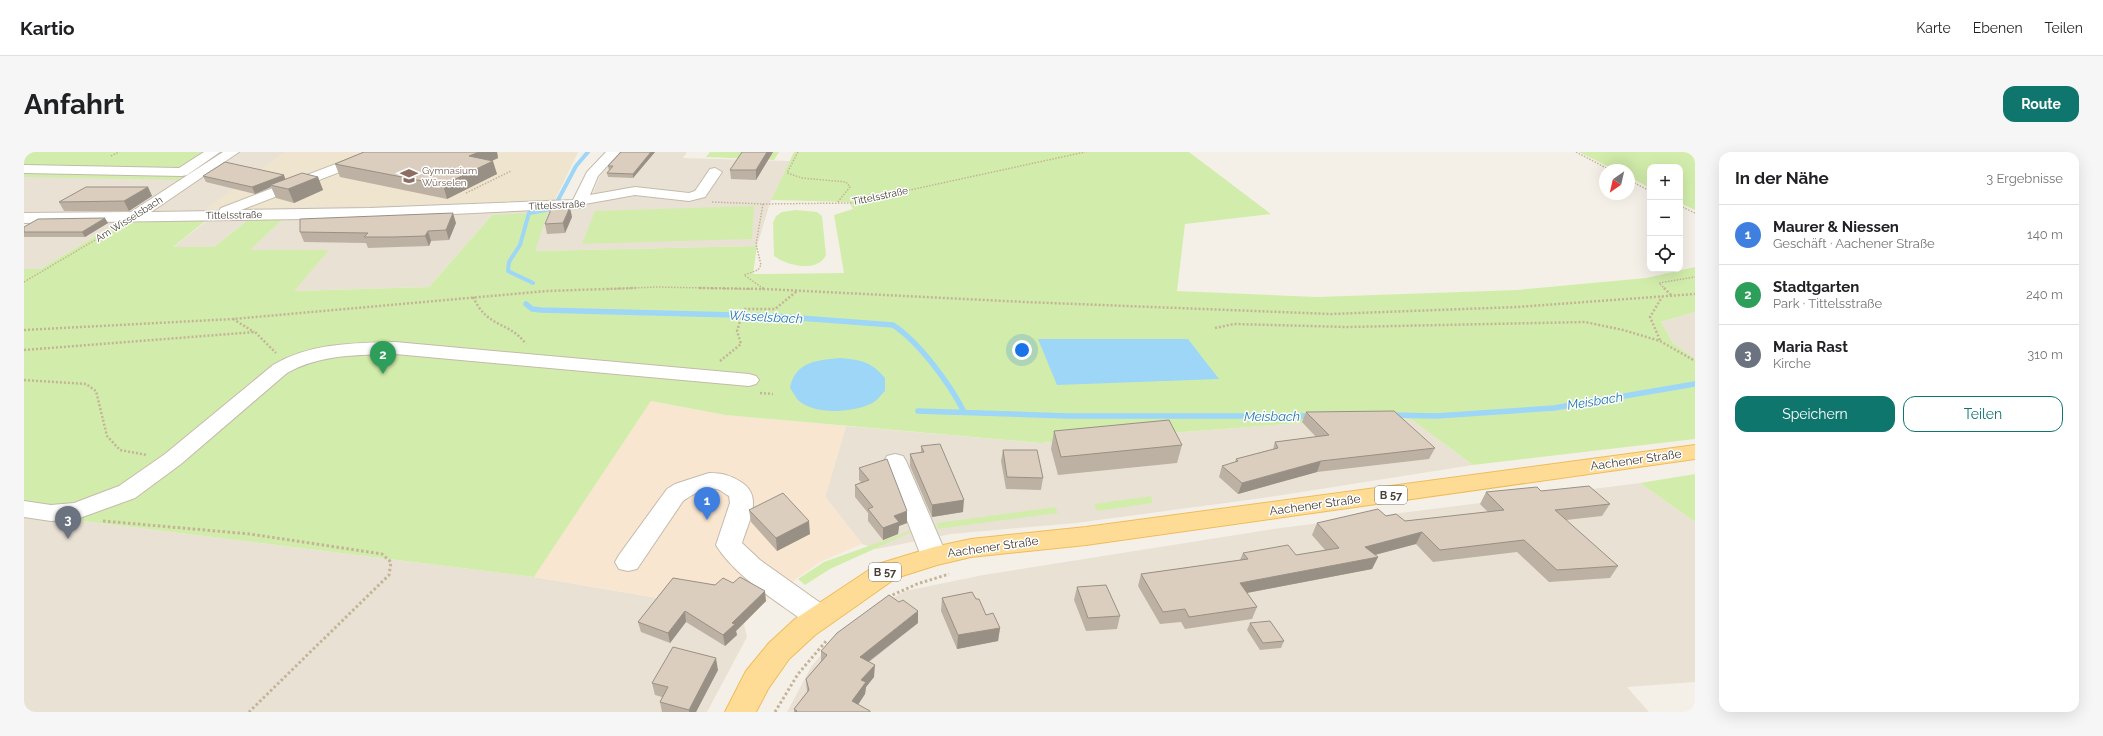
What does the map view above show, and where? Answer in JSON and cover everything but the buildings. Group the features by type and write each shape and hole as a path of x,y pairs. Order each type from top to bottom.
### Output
{"main road":[{"name":"Aachener Straße","path":"740,712 757,680 779,651 824,628 887,571 943,564 971,548 1109,533 1695,452"}],"street":[{"path":"24,169 182,172 212,152"},
{"name":"Am Wisselsbach","path":"133,217 232,152"},
{"path":"214,216 324,172 379,152"},
{"path":"579,203 592,175 613,152"},
{"name":"Tittelsstraße","path":"24,218 214,216 434,211 579,203 635,191 689,197 700,194 716,172"},
{"path":"24,509 51,512 77,511 127,492 173,459 280,369 292,362 314,354 352,349 396,348 697,377 749,380"},
{"name":"Aachener Straße","path":"895,461 943,564"},
{"path":"628,562 675,495 693,485 709,480 722,481 740,492 742,503 729,545 751,567 824,628"}],"path":[{"path":"798,152 787,173 802,178 846,182 850,187 837,203"},
{"name":"Tittelsstraße","path":"706,202 763,204 850,203 1085,152"},
{"path":"1576,152 1599,164"},
{"path":"465,194 511,171"},
{"path":"1635,183 1647,189"},
{"path":"763,204 756,244 761,265 758,270 744,275 764,289"},
{"path":"1683,207 1695,213"},
{"name":"Am Wisselsbach","path":"24,282 133,217"},
{"path":"1672,296 1659,283 1695,277"},
{"path":"24,330 233,320 297,315 474,296 547,291 657,287 764,289 1025,302 1330,314 1517,307 1695,294"},
{"path":"697,377 741,344 738,331 740,318 744,309 775,309 796,291"},
{"path":"474,296 480,311 496,324 523,339 528,350 543,362"},
{"path":"1660,341 1650,317 1662,297"},
{"path":"233,320 255,332 280,358 292,362"},
{"path":"1215,328 1234,324 1347,327 1559,321 1585,322 1623,330 1660,341 1695,361"},
{"path":"24,350 255,332"},
{"path":"24,380 86,384 96,392 106,436 120,450 173,459"},
{"path":"77,511 90,520 250,534 382,554 391,562 389,576 249,712"},
{"path":"884,599 917,584 943,564"},
{"path":"775,712 781,699 807,660 824,628"}],"shaded area":[{"path":"24,152 578,152 554,201 574,202 592,195 600,176 621,152 687,152 683,158 790,161 771,200 757,246 535,251 492,215 429,287 293,291 328,250 249,250 282,220 248,220 214,247 172,248 208,220 124,219 40,269 24,269 24,228 31,224 24,224"},
{"name":"Gymnasium Würselen","path":"285,152 578,152 555,200 540,202 206,209"},
{"path":"1695,312 1695,359 1673,343 1661,322"},
{"path":"651,401 725,415 846,426 825,497 862,544 820,562 766,601 744,624 717,608 534,577"},
{"path":"1392,416 1412,420 1473,465 1263,498 1076,523 951,534 877,549 862,544 825,497 846,426 1040,443"},
{"path":"1640,483 1695,522 1695,682 1627,687 1649,712 787,712 811,667 840,632 905,591 983,575 1280,528"},
{"path":"27,514 534,577 717,608 744,624 747,637 707,712 24,712 24,516"}],"green space":[{"path":"24,152 222,152 179,180 24,177"},
{"path":"710,152 779,152 774,160 706,157"},
{"path":"794,152 1189,152 1271,214 1185,224 1177,291 1317,297 1517,290 1646,278 1673,272 1683,272 1683,270 1695,267 1695,312 1661,322 1673,343 1695,359 1695,439 1473,465 1412,420 1392,416 1040,443 725,415 651,401 534,577 27,514 24,516 24,269 40,269 124,219 208,219 173,247 214,247 248,220 282,220 250,250 329,250 294,291 429,287 492,215 548,212 535,251 757,246 753,274 844,273 834,215 853,209 849,202 771,200"},
{"path":"1579,152 1695,152 1695,210 1683,204 1683,164 1647,164 1647,186 1635,180 1635,164 1603,164"},
{"path":"754,206 752,239 582,244 595,211"},
{"path":"796,210 817,212 822,216 826,255 822,261 816,264 809,266 794,265 786,263 774,256 773,223 776,216 782,212"},
{"path":"1695,474 1695,522 1640,483"},
{"path":"1151,496 1153,503 1097,511 1094,504"},
{"path":"1055,507 1058,513 937,529 937,523"},
{"path":"913,530 914,531 830,569 805,585 798,579 824,562"}],"water":[{"path":"1038,339 1188,339 1219,379 1057,385"},
{"path":"841,358 860,361 875,368 885,378 885,391 874,402 866,406 857,409 835,411 813,408 797,399 790,388 797,372 802,367 816,361"}],"waterway":[{"name":"Wisselsbach","path":"558,200 576,166 588,152"},
{"name":"Wisselsbach","path":"533,283 508,271 509,262 520,245 529,213 552,209"},
{"name":"Wisselsbach","path":"526,304 532,309 541,310 773,316 893,325 903,332 933,364 951,389 964,412"},
{"name":"Meisbach","path":"1392,415 1436,416 1554,408 1695,384"},
{"name":"Meisbach","path":"918,411 1069,416 1312,416"}],"place":[{"name":"Gymnasium Würselen","path":"409,176"},
{"name":"Stadtgarten","path":"383,374"},
{"name":"Maurer & Niessen","path":"707,520"},
{"name":"Maria Rast","path":"68,539"}]}
